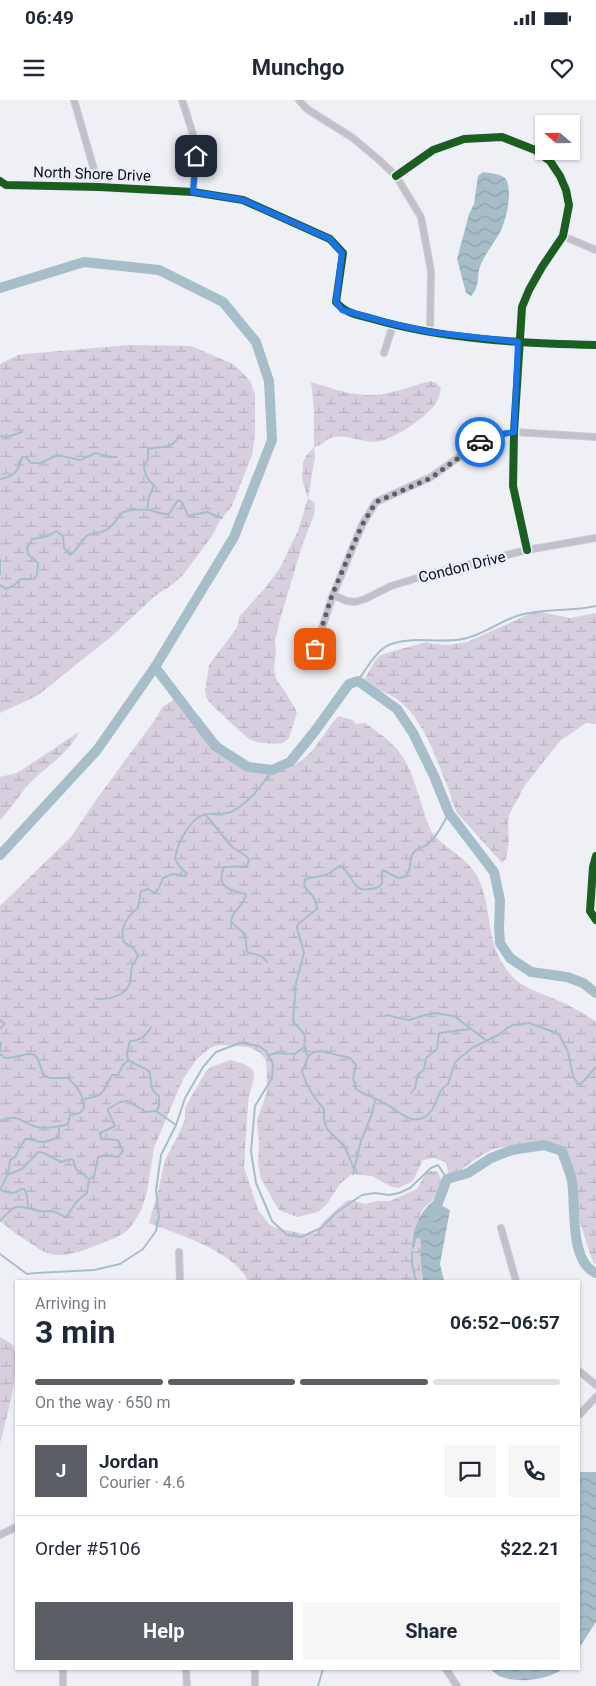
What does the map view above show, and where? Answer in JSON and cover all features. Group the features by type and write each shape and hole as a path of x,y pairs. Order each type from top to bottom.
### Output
{"street":[{"path":"74,100 99,187"},
{"path":"182,100 193,134 196,156 193,192"},
{"path":"299,100 306,110 353,138 396,176 421,217 431,271 430,332"},
{"path":"396,176 432,150 464,139 502,137 535,150 550,161 560,176 566,190 569,205 563,236 529,290 522,307 518,342 513,486 527,550"},
{"name":"North Shore Drive","path":"0,181 6,185 193,192 243,200 330,239 342,253 336,302 342,310 393,324"},
{"path":"563,236 596,250"},
{"path":"384,353 393,324 430,332 518,342 596,345"},
{"path":"315,649 332,595 362,525 376,502 431,478 483,440 497,435 514,432 596,438"},
{"name":"Condon Drive","path":"332,595 347,601 356,602 391,586 434,573 527,550 596,538"},
{"path":"595,919 590,911 590,901 593,867 596,856"},
{"path":"501,1228 516,1280"},
{"path":"180,1252 180,1280"},
{"path":"580,1372 596,1385"},
{"path":"580,1414 596,1397"},
{"path":"0,1535 15,1528"},
{"path":"63,1670 63,1686"},
{"path":"186,1670 187,1686"},
{"path":"255,1670 255,1686"},
{"path":"447,1670 457,1686"}],"green space":[{"path":"130,345 191,346 233,364 240,370 250,381 255,394 255,434 252,455 232,506 183,575 155,596 112,636 37,696 0,713 0,364 18,355"},
{"path":"430,381 436,383 441,388 434,406 415,423 396,435 379,442 334,437 314,447 314,409 311,382 344,392 365,395 390,393"},
{"path":"314,447 315,457 308,498 302,480 303,463"},
{"path":"308,498 315,503 314,515 302,546 275,641 274,668 276,679 297,712 289,738 283,743 256,742 249,739 233,725 207,699 205,691 209,665 237,628 239,617 266,587 282,565 298,531"},
{"path":"536,611 570,618 596,613 596,724 586,723 560,741 525,785 509,815 509,841 506,859 502,863 457,813 428,739 411,713 402,703 390,695 361,685 379,656 426,642 448,645 467,642"},
{"path":"175,699 190,707 232,755 245,764 261,771 281,771 299,762 308,755 339,716 353,720 356,724 365,723 399,751 411,773 427,821 433,833 466,862 480,882 487,906 493,940 502,963 517,981 570,1006 596,1022 596,1262 594,1264 577,1207 571,1170 567,1163 557,1154 545,1148 518,1146 497,1148 482,1155 453,1176 448,1174 445,1162 434,1158 423,1160 413,1181 399,1188 392,1187 372,1176 352,1174 340,1184 327,1204 318,1212 297,1217 279,1210 261,1179 258,1163 257,1120 266,1094 266,1060 259,1052 248,1047 221,1045 214,1046 206,1051 196,1060 183,1079 154,1148 147,1192 141,1211 129,1229 124,1233 82,1251 66,1255 55,1255 42,1251 0,1221 0,906 71,837 157,717 162,707"},
{"path":"79,732 70,746 30,783 0,820 0,777 17,773"},
{"path":"230,1060 242,1063 253,1070 254,1075 248,1104 244,1167 258,1210 270,1225 276,1228 305,1234 316,1233 323,1222 346,1201 351,1200 365,1204 390,1201 417,1189 427,1171 437,1171 441,1178 441,1190 422,1211 412,1240 412,1250 417,1238 420,1238 423,1280 247,1280 231,1261 219,1253 149,1223 165,1160 185,1119 185,1108 206,1071 211,1067"},
{"path":"0,1337 9,1342 15,1351 15,1379 0,1444"}],"water":[{"path":"483,172 505,178 508,183 509,198 502,229 481,264 476,288 471,296 466,293 457,259 469,214 474,204 478,176"},
{"path":"433,1201 450,1210 440,1264 444,1280 423,1280 420,1238 417,1238 412,1252 413,1237 419,1218"},
{"path":"580,1472 596,1472 596,1622 580,1646"},
{"path":"491,1670 561,1670 549,1676 532,1680 515,1680 499,1676"}],"waterway":[{"path":"0,288 84,262 159,270 223,302 256,342 269,381 272,440 234,537 155,667 97,750 0,855"},
{"path":"0,436 7,437 22,432"},
{"path":"147,510 149,497 154,485 148,479 145,471 144,465 148,460 148,449 173,444 179,436"},
{"path":"0,479 12,475 19,466 22,457 26,457 31,463 40,463 58,455 80,460 96,453 108,457 117,457"},
{"path":"0,585 6,589 21,579 34,579 37,575 38,563 28,554 27,547 33,539 48,536 56,531 63,536 64,548 70,555 88,535 107,530 123,512 146,510 169,514 178,500 182,502 188,516 207,512 222,518"},
{"path":"0,560 0,575"},
{"path":"358,681 368,665 381,650 391,644 410,640 458,640 474,636 520,615 539,611 596,606"},
{"path":"155,667 215,746 248,767 272,770 290,762 349,684 358,681 397,709 413,733 434,776 449,813 494,872 500,900 500,943 510,958 531,972 567,977 583,983 596,993"},
{"path":"96,999 116,996 128,988 131,981 132,966 138,956 134,949 124,942 123,927 130,915 138,908 141,891 148,889 155,893 163,878 173,874 184,876 187,874 175,859 186,831 196,819 202,816 228,813 244,804 272,770"},
{"path":"308,1057 304,1047 305,1037 303,1032 293,1020 296,983 304,953 297,928 298,924 317,909 315,900 304,886 305,879 326,875 340,866 349,874 354,884 362,889 379,887 382,883 383,870 398,878 405,877 409,872 414,852 432,841 449,813"},
{"path":"205,814 232,847 249,860 247,866 224,867 222,879 226,887 246,894 231,922 245,934 247,952 261,956 267,962"},
{"path":"386,1015 409,1020 435,1013 454,1016 487,1041"},
{"path":"0,1020 5,1024 0,1028"},
{"path":"354,1169 345,1147 327,1129 324,1120 324,1109 311,1092 302,1072 308,1057 313,1052 321,1051 350,1058 356,1065 353,1078 356,1089 388,1105 404,1116 415,1120 421,1119 432,1110 440,1093 448,1084 455,1062 472,1048 513,1025 529,1023 557,1033 568,1052 573,1076 578,1084 581,1084 596,1067"},
{"path":"128,1060 127,1053 130,1041 142,1037 151,1027"},
{"path":"411,1093 415,1088 418,1074 424,1070 426,1058 437,1049 439,1033 471,1029"},
{"path":"0,1042 0,1051"},
{"path":"0,1254 27,1274 94,1270 120,1264 143,1249 156,1231 159,1217 156,1190 161,1155 176,1125 185,1098 203,1067 216,1052 240,1043 259,1046 266,1051 273,1064 272,1078 255,1106 251,1151 256,1183 272,1221 287,1235 301,1237 321,1228 337,1212 362,1195 375,1193 389,1195 410,1188 431,1168 438,1165 447,1179"},
{"path":"268,1056 275,1053 295,1054 304,1047"},
{"path":"0,1054 5,1058 34,1055 37,1058 43,1075 50,1078 68,1078 77,1088 84,1104 84,1108 80,1113 70,1115 68,1124 57,1127 37,1127 16,1118 0,1121"},
{"path":"128,1060 149,1071 151,1087 159,1096 157,1110"},
{"path":"84,1099 100,1094 112,1075 118,1075 128,1060"},
{"path":"353,1174 361,1141 372,1114 375,1100"},
{"path":"89,1179 94,1177 98,1157 106,1155 118,1157 123,1151 118,1140 101,1139 100,1133 115,1126 108,1109 120,1102 128,1101 146,1112 156,1111 176,1125"},
{"path":"0,1190 8,1174 10,1160 15,1157 25,1139 42,1142 50,1140 59,1137 59,1128"},
{"path":"433,1216 447,1179 468,1173 491,1158 512,1150 544,1145 562,1151 572,1181 575,1232 581,1257 587,1267 596,1273"},
{"path":"9,1174 22,1169 38,1152 61,1162 73,1160 76,1169 89,1179"},
{"path":"0,1221 10,1210 17,1207 39,1211 53,1211 66,1217 77,1201 87,1193 89,1179"},
{"path":"2,1190 12,1193 24,1189 27,1195 28,1207"},
{"path":"412,1252 412,1264 416,1280"},
{"path":"318,1686 323,1670"}],"cycle path":[{"path":"396,176 433,150 464,139 502,137 535,150 550,161 560,176 566,190 569,205 563,236 542,267 522,307 514,432 513,486 527,550"},
{"path":"0,181 6,185 193,192 243,200 330,239 343,253 336,302 344,309 353,313 400,326 455,336 540,343 596,345"},
{"path":"596,856 593,867 590,911 596,920"}],"way so far":[{"path":"315,649 332,595 362,525 376,502 431,478 480,442"}],"route":[{"path":"196,156 193,192 243,200 330,239 342,253 336,302 342,310 430,332 518,342 514,432 497,435 480,442"}]}
